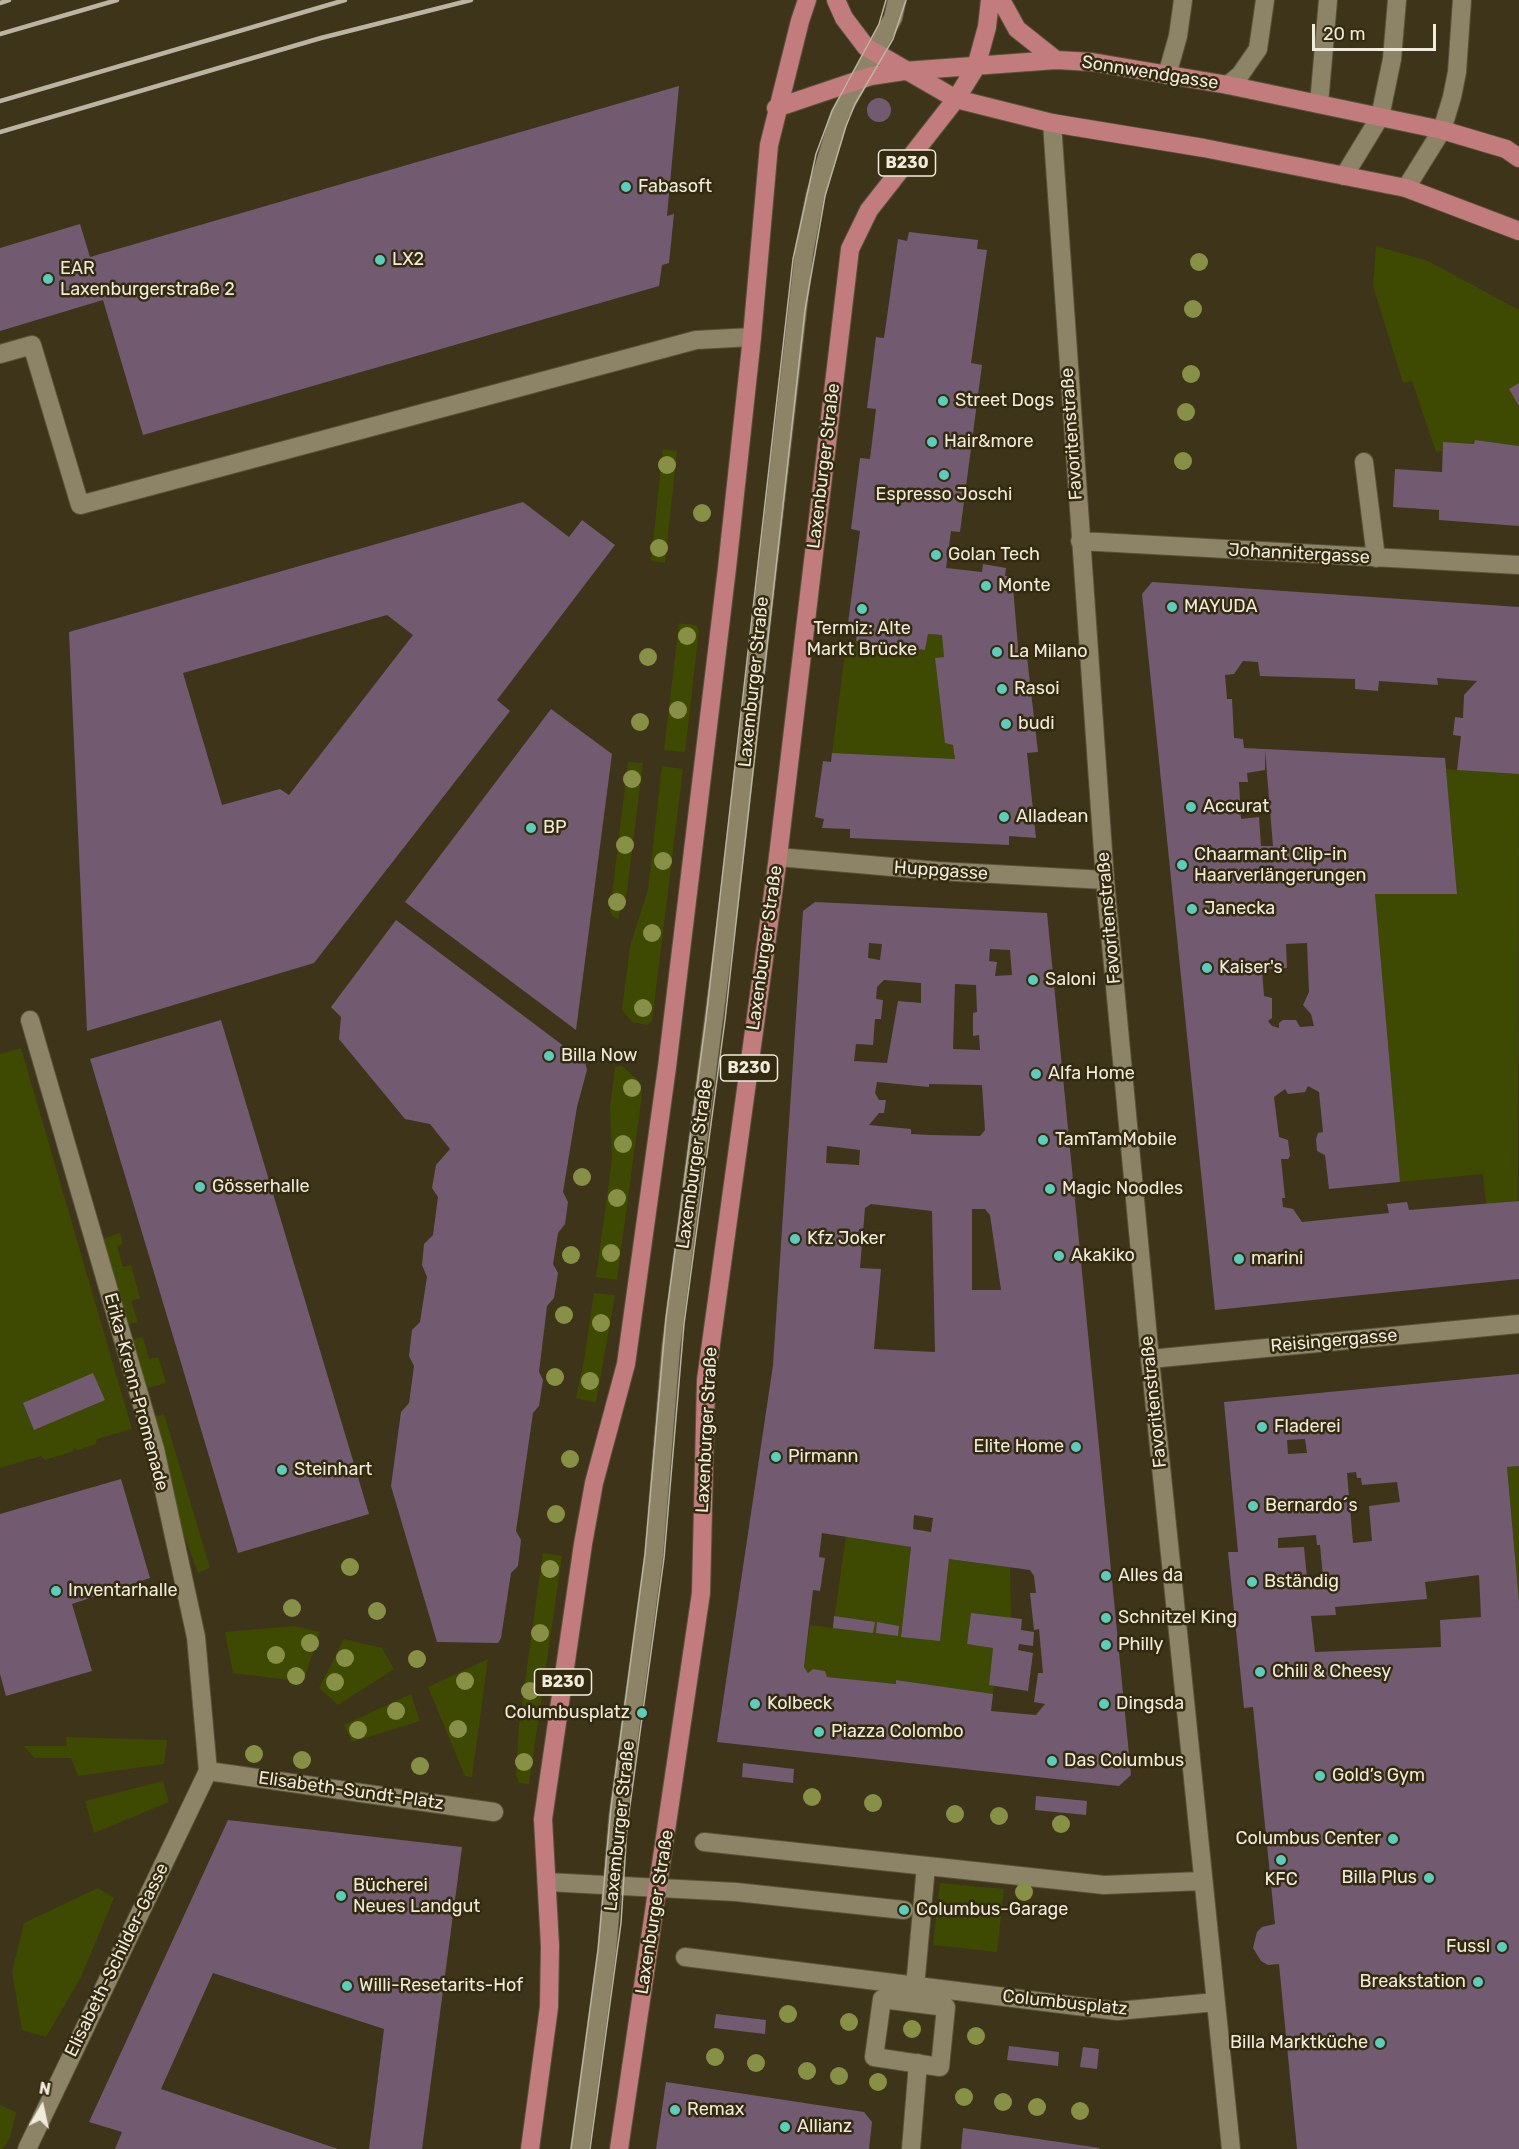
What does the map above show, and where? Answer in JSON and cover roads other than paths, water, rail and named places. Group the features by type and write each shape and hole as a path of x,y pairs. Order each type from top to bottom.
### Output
{"main road":[{"name":"B230","path":"530,2149 549,2007 547,1882 543,1819 583,1544 594,1483 626,1364 635,1308 695,854 752,337 765,175 777,108 807,0"},
{"path":"836,0 844,18 866,47 956,99 1052,123 1204,148 1406,188 1519,231"},
{"name":"Laxenburger Straße","path":"619,2149 701,1593 706,1380 778,857 850,249 869,210 956,99 976,68 987,27 990,0"},
{"path":"1001,0 1017,29 1056,60"},
{"name":"Sonnwendgasse","path":"777,108 857,80 904,71 976,68 1056,60 1093,63 1167,75 1442,130 1506,149 1519,158"}],"street":[{"name":"Laxemburger Straße","path":"579,2149 607,1951 618,1818 657,1536 671,1347 727,918 804,253 829,148 840,114 893,18 897,0"},
{"path":"1167,75 1178,36 1184,0"},
{"path":"1227,86 1240,75 1258,49 1265,0"},
{"path":"1319,104 1328,0"},
{"path":"1344,176 1380,117 1392,59 1397,0"},
{"path":"1406,188 1442,130 1457,72 1462,0"},
{"name":"Favoritenstraße","path":"1052,123 1105,880 1202,1881"},
{"path":"0,354 32,345 80,505 696,340 752,337"},
{"path":"1364,462 1376,558"},
{"name":"Johannitergasse","path":"1080,541 1519,565"},
{"name":"Huppgasse","path":"778,857 938,871 1105,880"},
{"name":"Erika-Krenn-Promenade","path":"30,1020 155,1449 196,1636 208,1771"},
{"name":"Reisingergasse","path":"1150,1359 1519,1324"},
{"name":"Elisabeth-Sundt-Platz","path":"208,1771 494,1812"},
{"name":"Elisabeth-Schilder-Gasse","path":"27,2149 208,1771"},
{"path":"704,1842 1104,1885 1202,1881 1231,2149"},
{"path":"914,1994 926,1866"},
{"path":"547,1882 736,1892 904,1910"},
{"name":"Columbusplatz","path":"686,1957 914,1994 1117,2012 1216,2002"},
{"name":"Columbusplatz","path":"914,1994 946,2007 940,2067 874,2057 882,1999 914,1994"},
{"path":"911,2149 918,2063"}],"tram line":[{"path":"571,2149 598,1950 611,1808 645,1554 666,1318 706,1019 793,259 816,154 832,111 879,24 886,0"},
{"path":"590,2149 621,1923 627,1827 664,1558 684,1324 725,1020 805,310 825,196 846,126 855,104 893,39 906,0"}],"railway":[{"path":"0,3 9,0"},
{"path":"0,34 117,0"},
{"path":"0,101 345,0"},
{"path":"0,132 321,38 471,0"}],"place":[{"name":"Fabasoft","path":"626,187"},
{"name":"LX2","path":"380,260"},
{"name":"EAR Laxenburgerstraße 2","path":"48,279"},
{"name":"Street Dogs","path":"943,401"},
{"name":"Hair&more","path":"932,442"},
{"name":"Espresso Joschi","path":"944,475"},
{"name":"Golan Tech","path":"936,555"},
{"name":"Monte","path":"986,586"},
{"name":"MAYUDA","path":"1172,607"},
{"name":"Termiz: Alte Markt Brücke","path":"862,609"},
{"name":"La Milano","path":"997,652"},
{"name":"Rasoi","path":"1002,689"},
{"name":"budi","path":"1006,724"},
{"name":"Accurat","path":"1191,807"},
{"name":"Alladean","path":"1004,817"},
{"name":"BP","path":"531,828"},
{"name":"Chaarmant Clip-in Haarverlängerungen","path":"1182,865"},
{"name":"Janecka","path":"1192,909"},
{"name":"Kaiser's","path":"1207,968"},
{"name":"Saloni","path":"1033,980"},
{"name":"Billa Now","path":"549,1056"},
{"name":"Alfa Home","path":"1036,1074"},
{"name":"TamTamMobile","path":"1043,1140"},
{"name":"Gösserhalle","path":"200,1187"},
{"name":"Magic Noodles","path":"1050,1189"},
{"name":"Kfz Joker","path":"795,1239"},
{"name":"Akakiko","path":"1059,1256"},
{"name":"marini","path":"1239,1259"},
{"name":"Fladerei","path":"1262,1427"},
{"name":"Elite Home","path":"1076,1447"},
{"name":"Pirmann","path":"776,1457"},
{"name":"Steinhart","path":"282,1470"},
{"name":"Bernardo´s","path":"1253,1506"},
{"name":"Alles da","path":"1106,1576"},
{"name":"Bständig","path":"1252,1582"},
{"name":"Inventarhalle","path":"56,1591"},
{"name":"Schnitzel King","path":"1106,1618"},
{"name":"Philly","path":"1106,1645"},
{"name":"Chili & Cheesy","path":"1260,1672"},
{"name":"Kolbeck","path":"755,1704"},
{"name":"Dingsda","path":"1104,1704"},
{"name":"Columbusplatz","path":"642,1713"},
{"name":"Piazza Colombo","path":"819,1732"},
{"name":"Das Columbus","path":"1052,1761"},
{"name":"Gold’s Gym","path":"1320,1776"},
{"name":"Columbus Center","path":"1393,1839"},
{"name":"KFC","path":"1281,1860"},
{"name":"Billa Plus","path":"1429,1878"},
{"name":"Bücherei Neues Landgut","path":"341,1896"},
{"name":"Columbus-Garage","path":"904,1910"},
{"name":"Fussl","path":"1502,1947"},
{"name":"Breakstation","path":"1478,1982"},
{"name":"Willi-Resetarits-Hof","path":"347,1986"},
{"name":"Billa Marktküche","path":"1380,2043"},
{"name":"Remax","path":"675,2110"},
{"name":"Allianz","path":"785,2127"}]}
